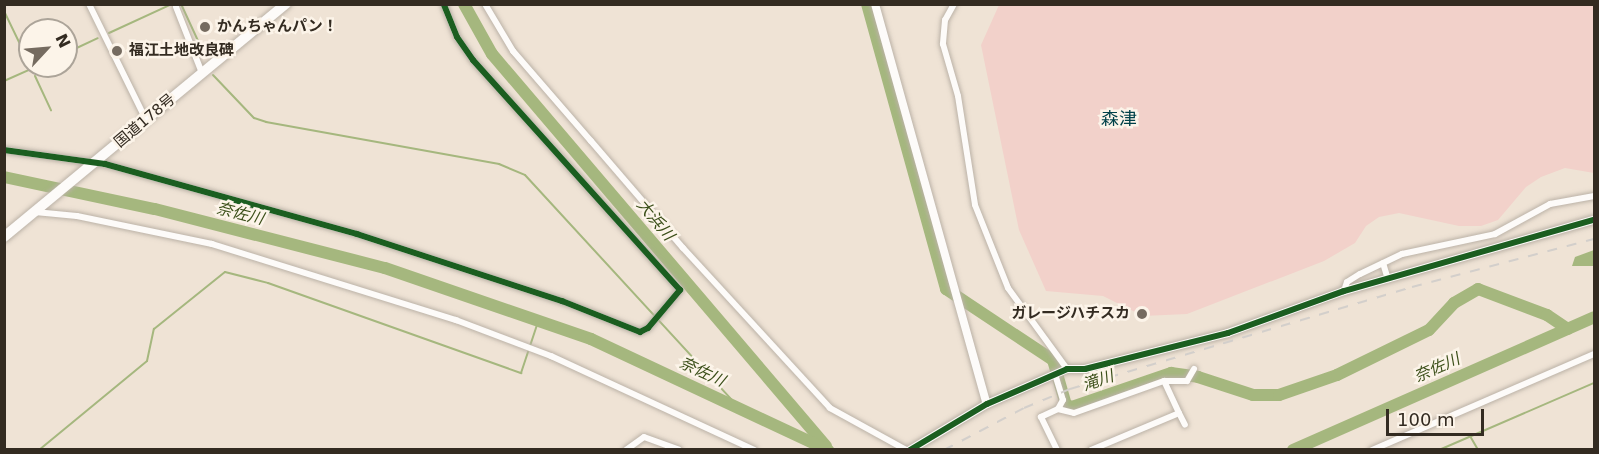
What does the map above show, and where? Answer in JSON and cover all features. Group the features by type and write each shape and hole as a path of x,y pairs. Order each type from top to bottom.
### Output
{"highway":[{"name":"国道178号","path":"4,237 286,4"}],"street":[{"path":"89,4 146,120"},
{"path":"4,150 90,167 105,164 357,234 562,301 640,332 648,328 680,290 473,60 457,37 444,4"},
{"path":"485,4 513,51 682,248 830,408 908,450 987,404 1067,369 1085,369 1228,333 1344,291 1594,220"},
{"path":"875,4 987,404"},
{"path":"954,4 945,20 943,44 958,96 975,205 1008,288 1067,369"},
{"path":"176,7 202,74"},
{"path":"1344,291 1347,282 1383,263 1423,247 1496,234 1550,204 1594,196"},
{"path":"37,210 212,244 456,320 551,356 754,450"},
{"path":"1383,263 1388,279"},
{"path":"1372,450 1594,354"},
{"path":"1058,409 1074,412 1164,381 1187,381 1194,369"},
{"path":"1055,374 1064,400 1058,409 1041,417 1057,450"},
{"path":"1164,381 1185,426"},
{"path":"1091,450 1179,413"},
{"path":"626,450 644,437 679,450"}],"shaded area":[{"path":"999,5 1594,5 1594,173 1565,168 1541,177 1526,187 1498,220 1481,226 1459,226 1399,213 1379,217 1366,226 1355,243 1324,261 1187,314 1143,316 1103,296 1046,291 1019,230 981,45"},
{"path":"1594,250 1594,266 1572,266 1575,257"}],"waterway":[{"path":"109,33 172,4"},
{"path":"181,4 205,56"},
{"name":"大浜川","path":"464,4 492,54 826,446"},
{"name":"滝川","path":"867,4 946,289 1053,360 1066,405 1072,407 1171,373 1198,377 1253,395 1279,395 1337,375 1429,330 1454,303 1478,289 1547,315 1568,329"},
{"path":"4,11 18,40"},
{"path":"78,47 98,38"},
{"path":"4,81 18,75"},
{"path":"213,75 254,118 266,122 499,164 525,175 735,403"},
{"path":"36,78 51,111"},
{"name":"奈佐川","path":"4,177 155,209 385,268 591,339 828,450"},
{"path":"39,450 147,361 154,329 225,272 268,283 521,373 538,322"},
{"name":"奈佐川","path":"1293,450 1594,317"},
{"path":"1439,450 1594,383"},
{"path":"1470,436 1478,450"}],"railway":[{"path":"944,450 1024,408 1070,389 1412,287 1594,239"}],"cycle path":[{"path":"4,150 105,164 357,234 562,301 640,332 648,328 680,290 473,60 457,37 444,4"},
{"path":"910,450 987,404 1067,369 1085,369 1228,333 1344,291 1594,220"}],"place":[{"name":"かんちゃんパン！","path":"205,27"},
{"name":"福江土地改良碑","path":"117,51"},
{"name":"ガレージハチスカ","path":"1142,314"}],"district":[{"name":"森津","path":"1119,119"}]}
